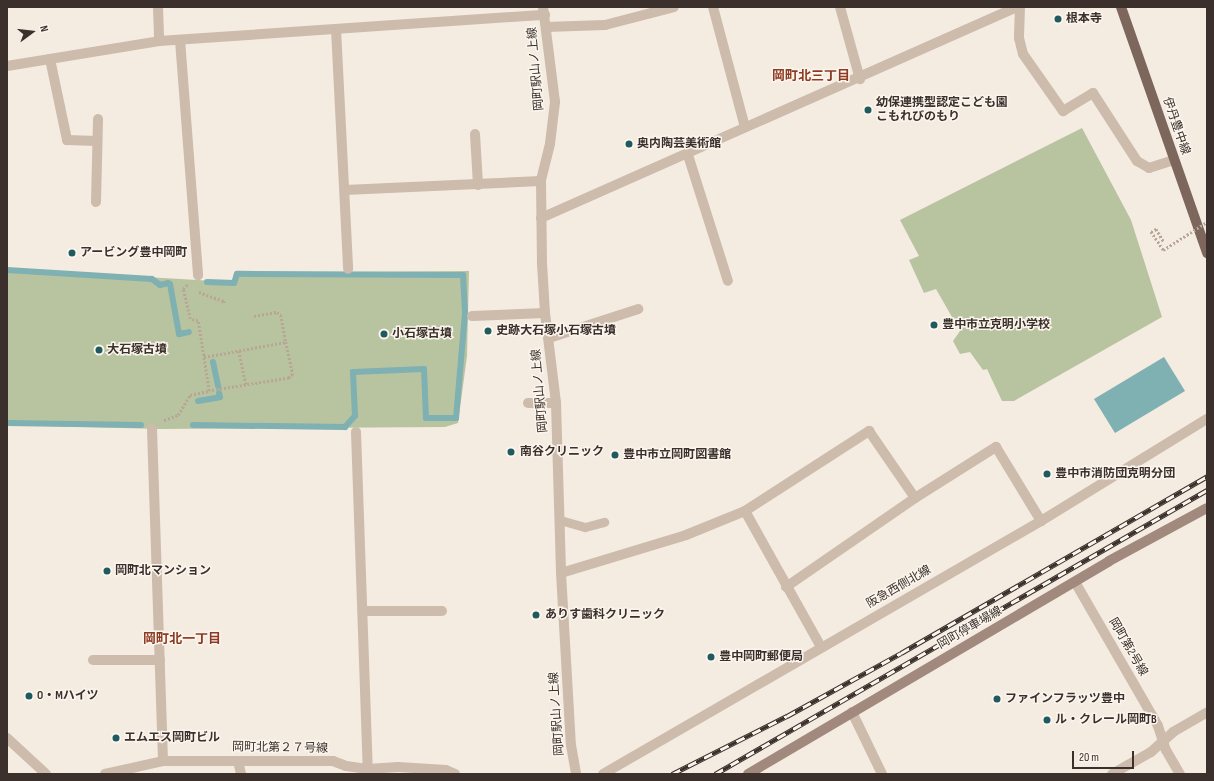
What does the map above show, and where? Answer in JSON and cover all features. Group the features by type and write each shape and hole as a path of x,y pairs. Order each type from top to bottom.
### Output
{"main road":[{"name":"伊丹豊中線","path":"1121,7 1207,253"},
{"name":"岡町停車場線","path":"748,774 1075,582 1207,508"}],"street":[{"path":"158,7 159,41"},
{"path":"546,26 605,25 674,7"},
{"path":"713,7 745,127"},
{"path":"840,7 860,78"},
{"path":"541,218 687,152 860,78 1018,7 1019,38 1023,54 1063,111 1093,93 1137,161 1149,168 1174,160"},
{"path":"7,66 159,41 336,29 544,11"},
{"name":"岡町駅山ノ上線","path":"544,11 555,102 550,144 541,181 541,218 545,313 556,403 561,573 571,746 576,774"},
{"path":"336,29 348,269"},
{"path":"180,40 198,275"},
{"path":"50,59 67,140 97,141"},
{"path":"96,202 98,119"},
{"path":"476,134 478,185"},
{"path":"687,152 728,281"},
{"path":"345,190 541,181"},
{"path":"549,338 638,309"},
{"path":"472,316 545,313"},
{"path":"528,403 556,403"},
{"name":"阪急西側北線","path":"603,774 1041,520 1207,419"},
{"path":"152,429 163,761"},
{"path":"561,573 686,535 745,510 869,431 915,498"},
{"path":"356,432 364,611 368,769"},
{"path":"786,587 915,498 996,447 1041,520"},
{"path":"745,510 786,587 821,647"},
{"name":"岡町第2号線","path":"1075,582 1158,726 1165,746"},
{"path":"364,611 442,611"},
{"path":"93,660 160,660"},
{"path":"852,712 882,774"},
{"path":"1112,774 1151,752 1165,746 1173,732 1207,712"},
{"path":"7,738 46,774"},
{"path":"1165,746 1180,774"},
{"name":"岡町北第２７号線","path":"105,774 163,761 333,761 346,766 368,769 398,767 446,770 455,774"},
{"path":"238,761 241,774"}],"lane":[{"path":"560,520 585,527 604,522"}],"path":[{"path":"1164,242 1156,229 1151,232 1163,250 1207,222"},
{"path":"198,275 183,289 190,319 198,321 209,391"},
{"path":"199,292 224,301 225,305"},
{"path":"152,429 157,423 178,415 190,395 289,378 293,374 281,315 277,312 254,316"},
{"path":"204,357 286,342"},
{"path":"239,351 246,385"}],"green space":[{"path":"1082,128 1131,220 1162,317 1014,401 1002,401 987,369 983,370 970,352 960,354 953,341 960,331 936,289 924,293 909,260 919,256 900,220"},
{"path":"7,269 232,282 234,273 469,271 467,356 458,423 445,427 160,429 7,425"}],"water":[{"path":"1164,357 1185,391 1115,433 1094,399"}],"waterway":[{"path":"7,270 152,279 160,285 168,283 170,284 179,334 189,332"},
{"path":"193,425 345,427 355,416 353,372 424,369 426,418 456,418 465,313 463,275 237,274 234,283 207,282"},
{"path":"213,362 218,386"},
{"path":"198,401 220,397 219,393"},
{"path":"7,423 141,425"}],"railway":[{"path":"672,774 787,716 901,653 1207,476"},
{"path":"715,774 1207,490"}],"place":[{"name":"根本寺","path":"1058,19"},
{"name":"幼保連携型認定こども園 こもれびのもり","path":"868,110"},
{"name":"奥内陶芸美術館","path":"629,144"},
{"name":"アービング豊中岡町","path":"72,253"},
{"name":"豊中市立克明小学校","path":"934,325"},
{"name":"史跡大石塚小石塚古墳","path":"488,331"},
{"name":"小石塚古墳","path":"384,334"},
{"name":"大石塚古墳","path":"99,350"},
{"name":"南谷クリニック","path":"511,452"},
{"name":"豊中市立岡町図書館","path":"615,455"},
{"name":"豊中市消防団克明分団","path":"1047,474"},
{"name":"岡町北マンション","path":"107,571"},
{"name":"ありす歯科クリニック","path":"536,615"},
{"name":"豊中岡町郵便局","path":"711,657"},
{"name":"O・Mハイツ","path":"29,696"},
{"name":"ファインフラッツ豊中","path":"997,699"},
{"name":"ル・クレール岡町B","path":"1047,720"},
{"name":"エムエス岡町ビル","path":"116,738"}],"district":[{"name":"岡町北三丁目","path":"811,76"},
{"name":"岡町北一丁目","path":"182,639"}]}
